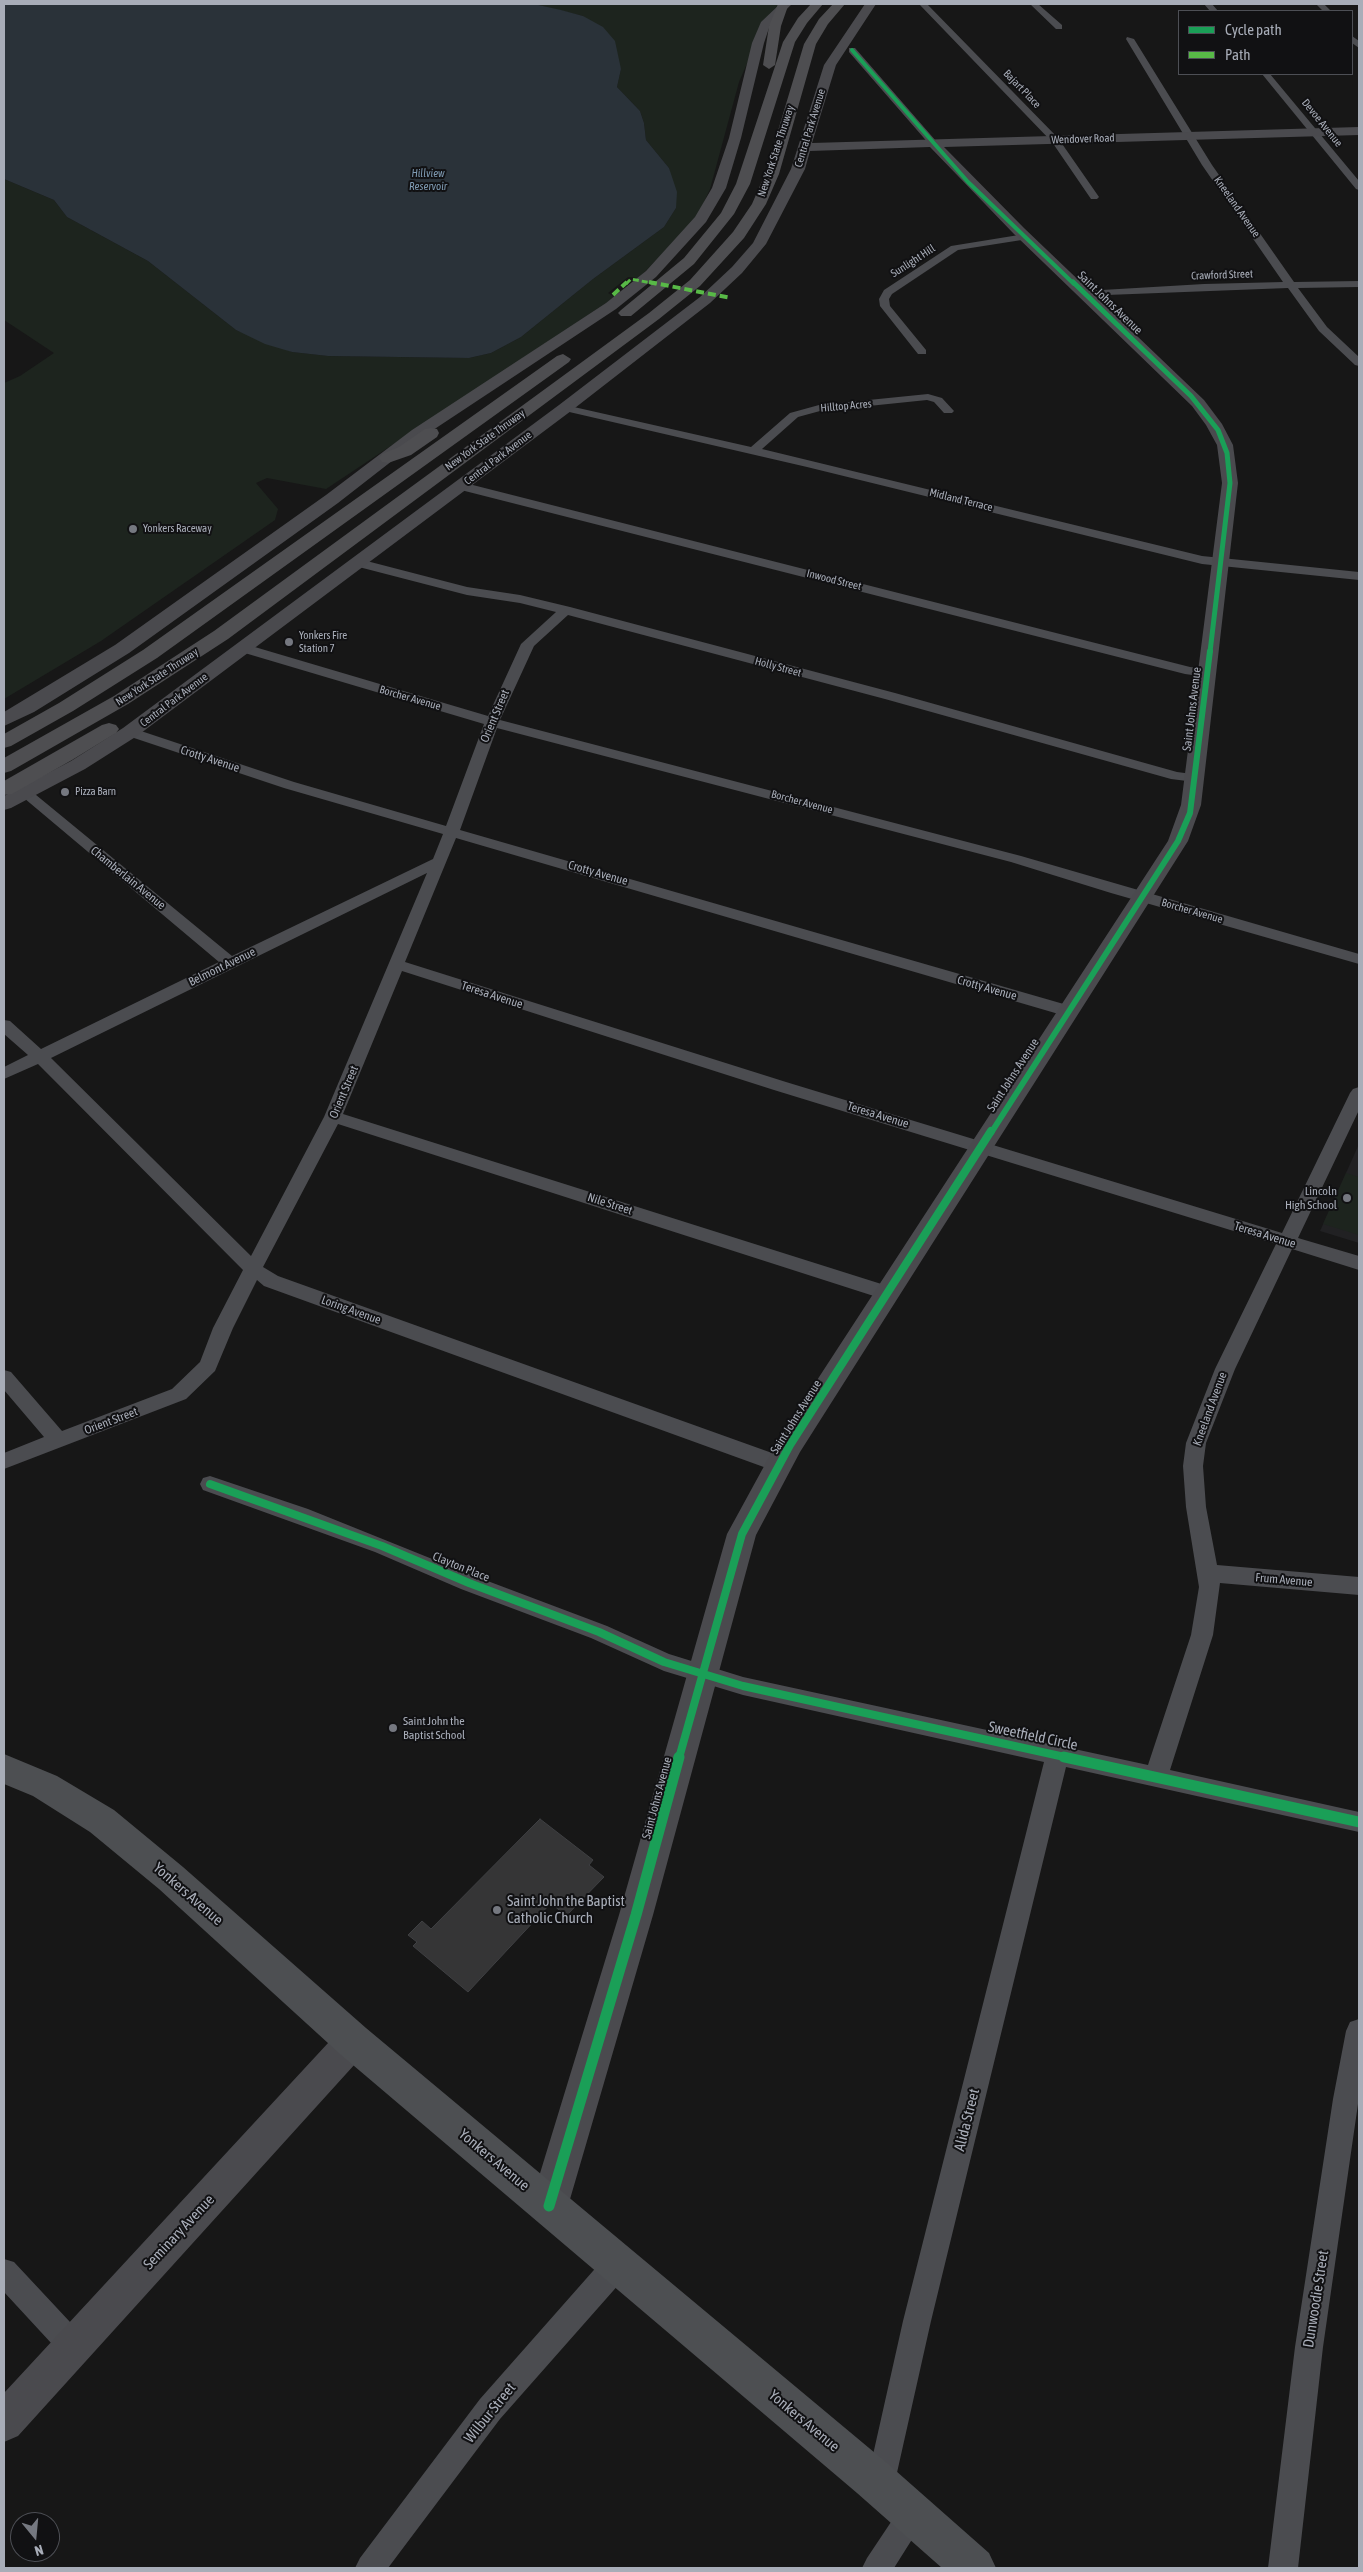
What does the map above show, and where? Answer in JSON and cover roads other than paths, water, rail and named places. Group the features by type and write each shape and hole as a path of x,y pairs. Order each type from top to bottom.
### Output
{"highway":[{"name":"New York State Thruway","path":"609,326 672,277 716,229 743,184 789,42 802,20 817,4"},
{"name":"New York State Thruway","path":"4,767 121,700 221,635 654,316 695,283 731,245 759,204 772,174 810,44 822,22 839,4"},
{"path":"763,121 766,77 775,26 784,5"},
{"path":"788,118 824,51"},
{"name":"New York State Thruway","path":"4,742 66,707 150,654 575,351 539,364 474,404 405,451 388,458"},
{"path":"4,789 65,756 120,722 199,663 221,635"}],"main road":[{"name":"Central Park Avenue","path":"4,804 130,732 359,563 705,300 737,270 759,244 798,169 806,147 816,103 830,65 870,4"},
{"path":"4,720 27,708 122,649 388,458 418,433 610,306 651,274 701,219 719,188 735,138 758,43 765,24 784,5"},
{"name":"Wendover Road","path":"806,147 1359,132"},
{"name":"Saint Johns Avenue","path":"549,2206 638,1906 742,1534 779,1464 1183,832 1190,813 1230,472 1225,446 1218,430 1191,396 1025,237 933,143"},
{"name":"Yonkers Avenue","path":"4,1769 46,1786 102,1821 171,1878 353,2041 913,2514 974,2568"},
{"name":"Seminary Avenue","path":"4,2422 353,2041"}],"street":[{"name":"Bajart Place","path":"923,4 1055,140 1094,197"},
{"path":"1034,4 1059,27"},
{"name":"Kneeland Avenue","path":"1130,39 1189,136 1292,286 1323,329 1359,363"},
{"name":"Saint Johns Avenue","path":"852,50 933,143"},
{"name":"Devoe Avenue","path":"1267,75 1359,187"},
{"name":"Sunlight Hill","path":"922,352 885,306 884,299 888,292 955,248 983,242 1025,237"},
{"name":"Crawford Street","path":"1085,294 1359,284"},
{"name":"Hilltop Acres","path":"753,451 794,415 819,408 928,397 938,400 948,411"},
{"name":"Midland Terrace","path":"565,408 753,451 1202,560 1359,576"},
{"name":"Inwood Street","path":"461,486 1190,671 1207,673"},
{"name":"Holly Street","path":"359,563 467,591 520,599 565,610 890,696 1176,776 1195,778"},
{"name":"Orient Street","path":"4,1461 178,1394 208,1366 223,1328 252,1269 333,1118 452,832 492,722 528,644 565,610"},
{"name":"Borcher Avenue","path":"243,648 492,722 1006,856 1141,897 1359,959"},
{"name":"Crotty Avenue","path":"130,732 289,785 1068,1011"},
{"name":"Chamberlain Avenue","path":"25,793 230,962"},
{"name":"Belmont Avenue","path":"4,1074 440,861"},
{"name":"Teresa Avenue","path":"398,965 780,1086 1359,1263"},
{"name":"Loring Avenue","path":"4,1025 40,1057 252,1269 271,1281 779,1464"},
{"name":"Kneeland Avenue","path":"1156,1777 1202,1635 1210,1588 1209,1573 1196,1507 1193,1466 1196,1443 1225,1369 1359,1092"},
{"name":"Nile Street","path":"333,1118 442,1150 887,1293"},
{"path":"4,1377 59,1441"},
{"name":"Clayton Place","path":"210,1484 355,1536 469,1584 599,1632 664,1662 702,1673"},
{"name":"Frum Avenue","path":"1209,1573 1359,1586"},
{"name":"Sweetfield Circle","path":"702,1673 743,1686 1359,1822"},
{"name":"Alida Street","path":"880,2486 917,2321 1057,1756"},
{"name":"Dunwoodie Street","path":"1283,2568 1309,2347 1346,2099 1359,2032"},
{"name":"Wilbur Street","path":"370,2568 490,2410 618,2264"},
{"path":"4,2272 74,2347"},
{"path":"877,2568 913,2514"}],"water":[{"name":"Hillview Reservoir","path":"4,4 534,4 583,16 603,27 615,41 621,69 617,87 640,111 646,140 669,168 677,192 676,208 664,227 593,279 521,337 491,353 469,358 328,356 292,352 265,344 236,330 148,261 67,217 54,200 4,179"}],"place":[{"name":"Yonkers Raceway","path":"133,529"},
{"name":"Yonkers Fire Station 7","path":"289,642"},
{"name":"Pizza Barn","path":"65,792"},
{"name":"Lincoln High School","path":"1347,1198"},
{"name":"Saint John the Baptist School","path":"393,1728"},
{"name":"Saint John the Baptist Catholic Church","path":"497,1910"}]}
